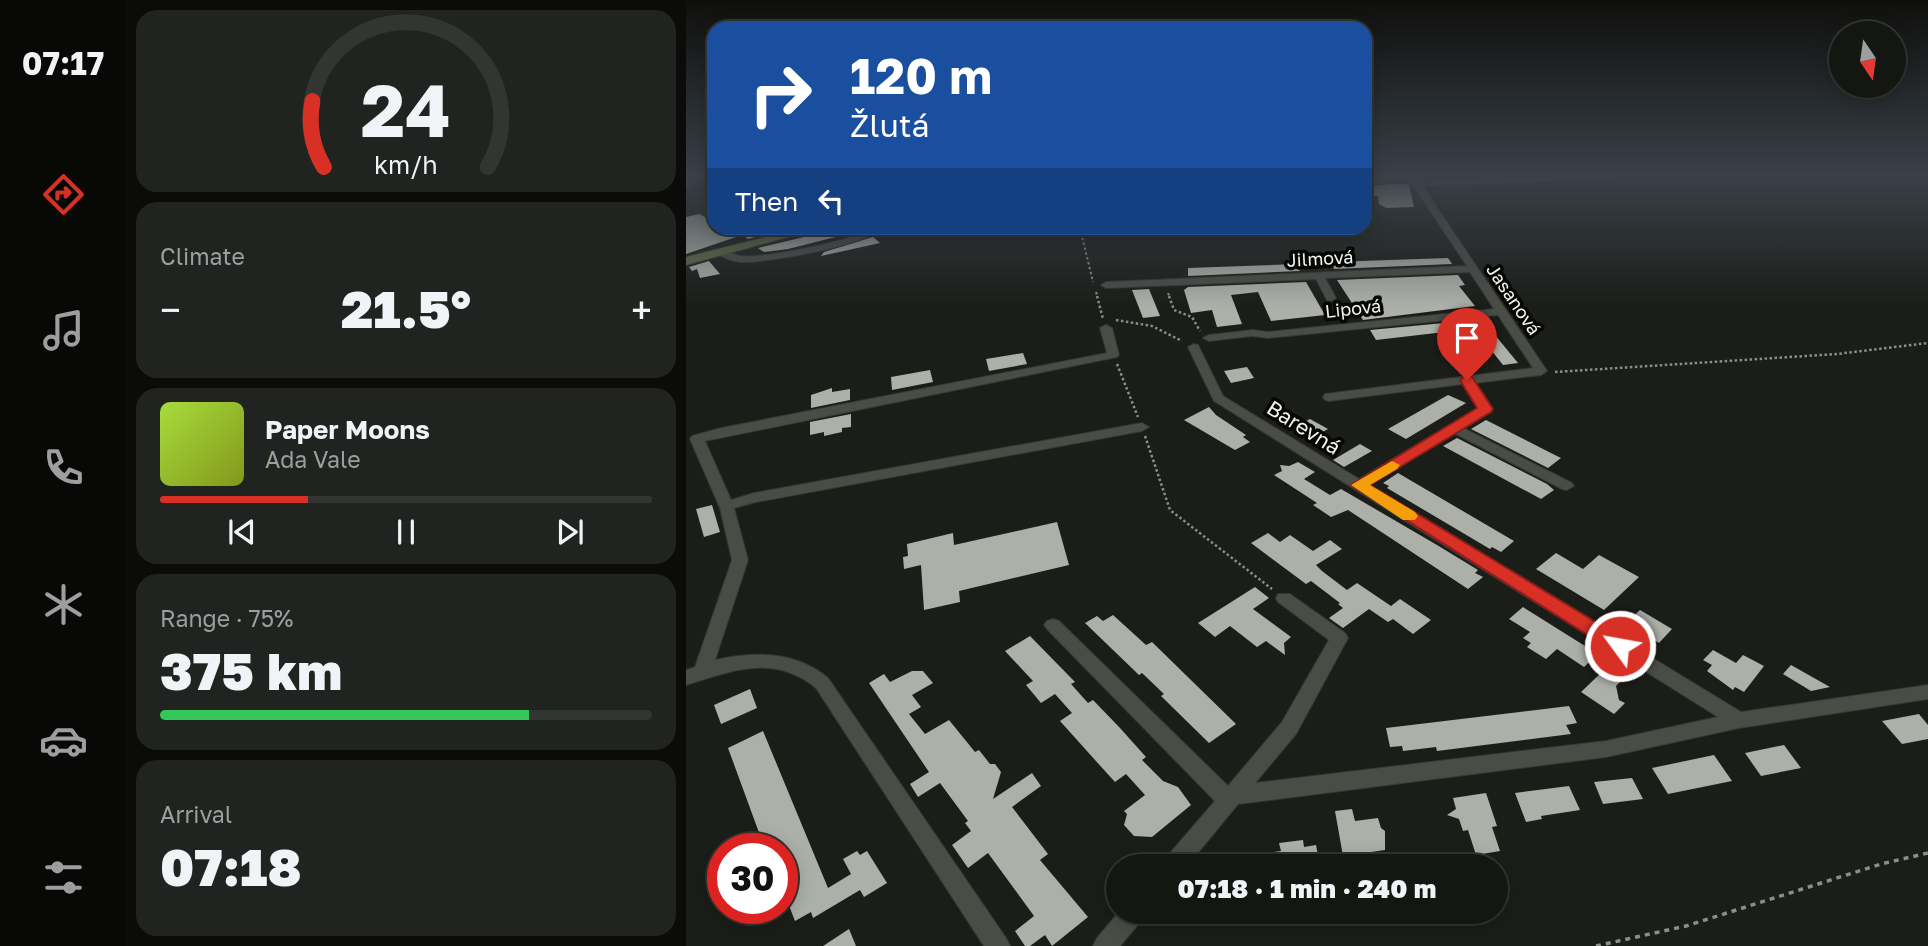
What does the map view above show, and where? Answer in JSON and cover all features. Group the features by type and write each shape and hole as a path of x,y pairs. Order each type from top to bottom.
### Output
{"main road":[{"path":"686,261 788,235"}],"street":[{"name":"Jasanová","path":"1440,219 1541,371"},
{"path":"720,252 737,259 757,258 869,235"},
{"name":"Jilmová","path":"1107,285 1473,269"},
{"path":"1319,276 1331,298"},
{"name":"Lipová","path":"1209,338 1253,333 1268,335 1502,311"},
{"path":"695,674 740,559 726,506 697,439 721,432 1113,355 1110,324"},
{"name":"Barevná","path":"1194,347 1218,398 1739,720"},
{"path":"1329,397 1541,371"},
{"path":"1359,485 1485,409 1467,380"},
{"path":"726,506 754,498 1142,427"},
{"path":"1454,428 1567,486"},
{"path":"1183,854 1289,729 1339,638 1284,598"},
{"path":"1053,625 1232,798"},
{"path":"695,674 771,662 806,670 822,683 998,946"},
{"path":"1232,798 1605,748 1739,720 1928,692"},
{"path":"1105,946 1124,924"}],"path":[{"path":"1082,235 1110,324 1152,326 1194,347"},
{"path":"1168,283 1168,296 1174,310 1192,317 1200,331 1209,338"},
{"path":"1331,298 1350,326"},
{"path":"1541,371 1579,371 1837,354 1928,343"},
{"path":"1113,355 1129,388 1170,510 1284,598"},
{"path":"1596,946 1686,926 1881,864 1928,853"}],"building":[{"path":"686,219 707,219 707,235 742,235 686,254"},
{"path":"743,235 763,235 748,239"},
{"path":"813,235 843,235 788,249 764,252 758,248"},
{"path":"873,237 880,243 821,256 824,252"},
{"path":"1448,258 1452,264 1334,269 1332,262"},
{"path":"709,261 720,274 700,278 697,269 692,271 689,267"},
{"path":"1296,264 1300,271 1188,276 1188,268"},
{"path":"1458,275 1465,285 1459,286 1475,306 1363,320 1337,280"},
{"path":"1306,282 1325,315 1271,321 1258,292 1231,295 1242,324 1217,327 1212,310 1191,313 1184,290 1188,287"},
{"path":"1149,289 1160,316 1143,318 1132,290"},
{"path":"1455,322 1462,330 1376,340 1370,330"},
{"path":"1490,329 1518,363 1503,365 1476,331"},
{"path":"1023,353 1027,364 989,371 986,359"},
{"path":"1247,367 1254,378 1231,383 1224,371"},
{"path":"930,370 933,382 892,390 891,377"},
{"path":"832,388 832,392 850,389 850,400 811,408 811,395"},
{"path":"1448,395 1466,403 1406,439 1388,429"},
{"path":"1209,407 1216,415 1246,435 1243,437 1250,442 1235,450 1184,420"},
{"path":"851,414 851,427 842,428 842,432 824,436 824,432 810,435 810,422"},
{"path":"1310,419 1328,429 1312,438 1294,427"},
{"path":"1486,420 1561,458 1548,468 1471,429"},
{"path":"1457,438 1554,490 1541,499 1443,446"},
{"path":"1360,444 1372,451 1344,467 1333,460"},
{"path":"1298,462 1315,472 1304,479 1330,495 1341,489 1478,570 1475,573 1483,577 1468,589 1348,510 1331,517 1313,505 1317,503 1274,475 1282,471 1280,465 1289,466"},
{"path":"1398,473 1514,541 1501,552 1492,547 1490,549 1387,488 1389,486 1383,483"},
{"path":"712,505 720,532 704,537 696,509"},
{"path":"1057,522 1069,565 959,591 960,602 924,610 921,565 904,569 903,557 908,556 907,544 953,533 954,545"},
{"path":"1268,533 1280,542 1290,535 1313,551 1330,540 1342,549 1316,565 1322,571 1347,590 1357,583 1391,606 1400,599 1431,620 1413,634 1393,619 1388,622 1369,609 1343,628 1329,618 1343,608 1338,604 1340,603 1311,581 1306,584 1251,543"},
{"path":"1556,553 1583,569 1599,555 1639,577 1604,610 1536,569"},
{"path":"1255,587 1269,598 1253,609 1291,637 1284,643 1285,655 1266,641 1257,647 1230,626 1215,637 1198,623"},
{"path":"1523,607 1598,654 1584,667 1557,649 1546,659 1527,647 1531,643 1523,638 1530,632 1509,619"},
{"path":"1640,610 1672,629 1659,643 1626,623"},
{"path":"1113,615 1146,645 1152,642 1236,724 1209,743 1161,696 1164,694 1142,673 1139,675 1085,623 1097,616 1103,621"},
{"path":"1030,636 1075,682 1071,684 1088,703 1093,700 1120,728 1146,757 1142,760 1163,781 1178,787 1191,805 1152,837 1134,836 1124,825 1127,814 1124,811 1145,795 1126,774 1115,782 1060,721 1072,713 1055,694 1041,703 1026,685 1033,681 1005,651"},
{"path":"1713,650 1736,663 1743,655 1764,666 1744,692 1735,687 1733,690 1707,671 1712,665 1703,660"},
{"path":"1791,665 1830,687 1811,691 1783,674"},
{"path":"912,671 923,671 933,683 912,695 921,707 909,714 925,734 949,720 975,752 979,750 990,764 995,764 1001,772 993,799 1032,773 1041,786 1012,807 1048,854 1040,860 1088,917 1052,946 1045,935 1030,946 1025,946 1015,931 1034,916 988,853 968,868 952,845 971,831 965,823 968,821 940,783 918,797 910,784 929,772 869,683 884,674 890,682"},
{"path":"1603,671 1620,682 1616,686 1619,700 1625,703 1614,714 1581,692"},
{"path":"750,689 757,708 721,724 714,705"},
{"path":"1569,706 1577,723 1566,725 1571,734 1437,751 1436,747 1403,751 1402,746 1390,747 1386,728"},
{"path":"1919,714 1928,725 1928,739 1902,744 1882,721"},
{"path":"763,731 828,888 851,874 843,859 857,851 860,855 867,851 887,883 864,897 860,890 813,918 811,912 798,919 798,833 759,833 728,748"},
{"path":"1784,745 1801,768 1761,776 1745,753"},
{"path":"1714,755 1732,781 1668,794 1652,768"},
{"path":"1632,778 1643,799 1603,804 1594,782"},
{"path":"1569,786 1580,810 1541,816 1542,819 1526,822 1515,793"},
{"path":"1486,793 1497,826 1492,827 1500,851 1476,854 1468,830 1463,831 1459,819 1447,815 1456,809 1453,798"},
{"path":"1352,809 1355,821 1378,818 1385,831 1385,850 1343,854 1335,811"},
{"path":"1303,840 1304,847 1316,845 1318,854 1265,854 1281,851 1279,843"},
{"path":"849,929 856,946 823,946"}],"slow traffic":[{"path":"1392,465 1359,485 1409,516"}],"route":[{"path":"1467,380 1485,409 1359,485 1620,646"}]}
